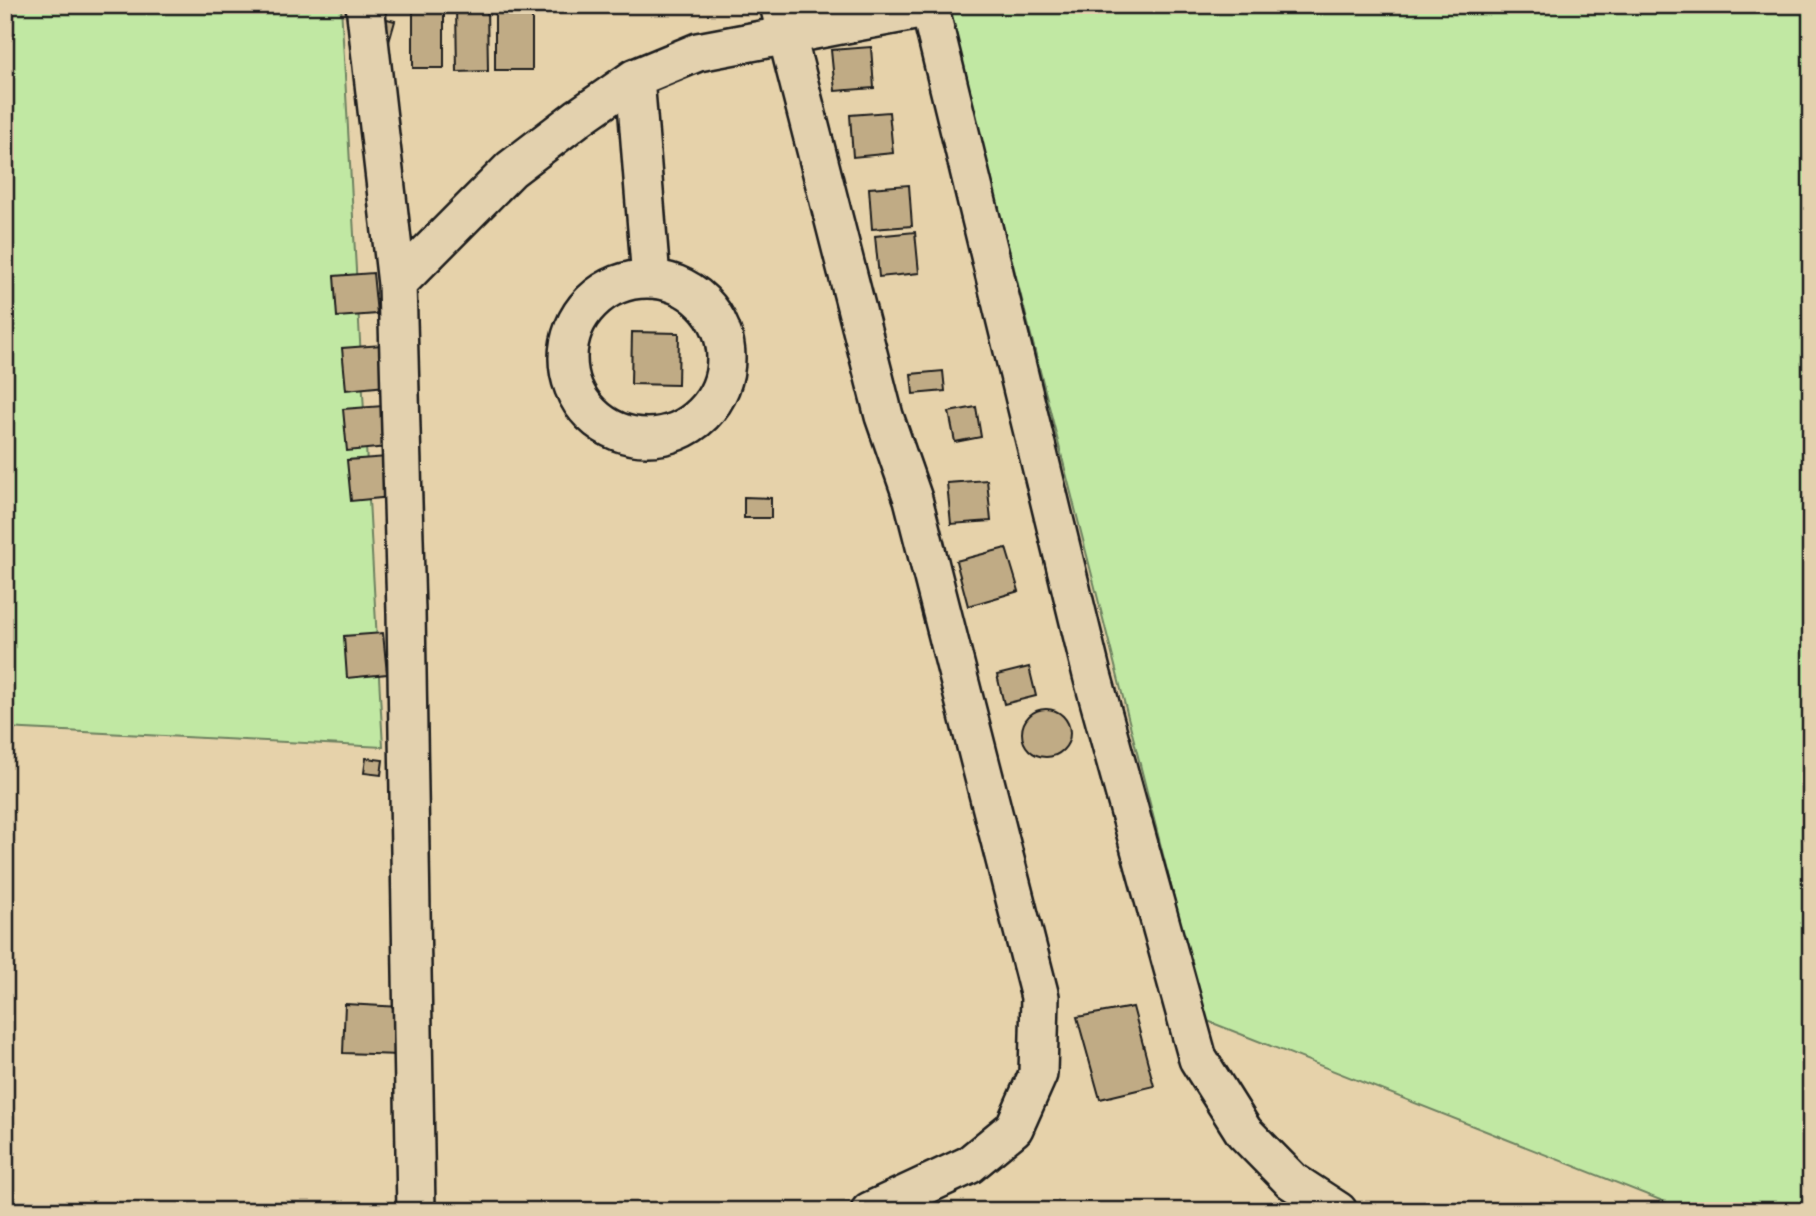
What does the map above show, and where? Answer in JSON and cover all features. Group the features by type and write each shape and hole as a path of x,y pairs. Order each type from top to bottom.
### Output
{"street":[{"path":"365,5 397,284 406,612 416,1211"},
{"path":"397,284 511,169 635,78 783,20 930,7 1092,675 1198,1059 1244,1132 1292,1181 1338,1211"},
{"path":"783,20 884,416 913,499 1040,997 1038,1074 1014,1128 969,1165 870,1211"},
{"path":"635,78 651,279"},
{"path":"651,279 673,283 693,293 709,309 721,328 726,349 726,371 719,393 706,412 688,426 667,435 645,437 622,433 602,423 585,407 573,387 568,366 569,343 577,322 590,303 607,290 629,281 651,279"}],"green space":[{"path":"5,5 341,5 383,747 5,728"},
{"path":"947,5 1811,5 1811,1211 1688,1211 1205,1020"}],"building":[{"path":"413,5 444,5 444,68 413,68"},
{"path":"456,5 487,5 488,71 457,72"},
{"path":"495,5 532,5 532,70 495,70"},
{"path":"383,18 395,21 387,49"},
{"path":"871,47 874,88 835,91 831,50"},
{"path":"889,112 893,153 853,157 850,115"},
{"path":"909,185 912,226 872,229 869,188"},
{"path":"915,232 919,273 879,277 875,236"},
{"path":"373,273 377,314 337,317 334,276"},
{"path":"632,332 679,333 678,385 631,384"},
{"path":"382,345 386,386 346,390 342,348"},
{"path":"943,371 945,391 913,394 911,374"},
{"path":"383,406 387,447 347,451 343,409"},
{"path":"976,407 981,437 955,442 949,412"},
{"path":"387,457 391,497 351,501 347,460"},
{"path":"987,480 991,521 951,524 947,483"},
{"path":"744,497 771,498 771,518 744,518"},
{"path":"1006,548 1019,591 968,606 956,561"},
{"path":"383,633 387,674 347,678 344,636"},
{"path":"1029,667 1036,696 1004,704 997,675"},
{"path":"1046,709 1063,716 1070,733 1063,750 1046,757 1029,750 1022,733 1029,716"},
{"path":"366,758 383,760 381,775 364,773"},
{"path":"345,1004 401,1007 399,1055 343,1053"},
{"path":"1133,1007 1154,1086 1100,1099 1077,1017"}]}
